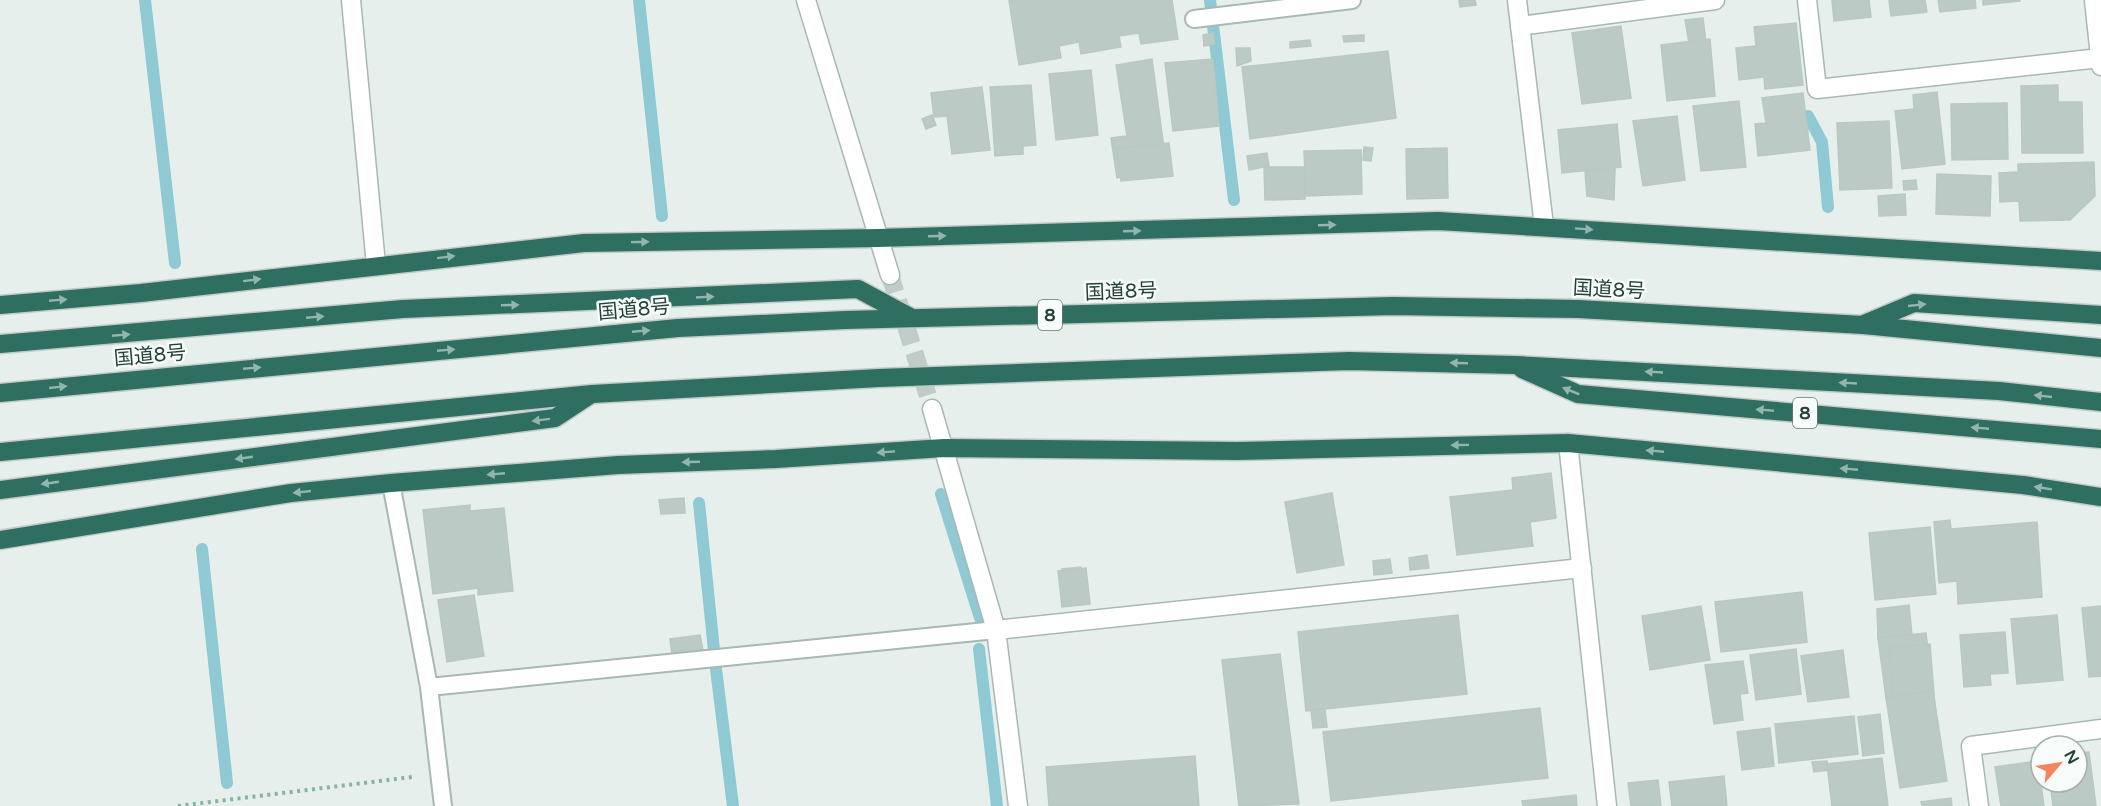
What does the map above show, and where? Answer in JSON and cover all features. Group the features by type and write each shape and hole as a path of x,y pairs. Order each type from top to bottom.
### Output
{"highway":[{"path":"0,305 141,293 584,243 878,238 1438,221 2101,261"},
{"path":"0,344 403,309 858,289 913,319"},
{"name":"8","path":"1863,325 1914,303 2101,315"},
{"name":"国道8号","path":"0,393 678,328 1393,306 1578,309 1863,325 2101,348"},
{"name":"8","path":"0,452 592,394 879,378 1349,360 1515,365 1999,391 2101,402"},
{"name":"8","path":"1515,365 1578,394 2101,438"},
{"path":"0,490 555,418 592,394"},
{"path":"0,540 291,493 391,483 618,465 777,459 944,448 1237,451 1568,443 2023,485 2101,497"}],"street":[{"path":"351,0 376,265"},
{"path":"806,0 890,275"},
{"path":"1517,0 1544,226"},
{"path":"1520,26 1715,0"},
{"path":"1807,0 1817,89 2101,62 2094,0"},
{"path":"932,410 996,630 1018,806"},
{"path":"1568,443 1607,806"},
{"path":"996,630 1582,568"},
{"path":"1979,806 1971,746 2101,729"}],"lane":[{"path":"1199,18 1352,0"},
{"path":"391,483 429,687 443,806"},
{"path":"429,687 996,630"}],"path":[{"path":"178,806 439,773"}],"building":[{"path":"1009,0 1172,0 1178,39 1141,44 1139,33 1119,36 1121,47 1081,54 1079,42 1059,46 1061,58 1019,65"},
{"path":"1459,0 1475,0 1476,5 1460,7"},
{"path":"1832,0 1869,0 1871,17 1834,21"},
{"path":"1889,0 1925,0 1927,12 1891,16"},
{"path":"1938,0 1975,0 1976,8 1940,12"},
{"path":"1983,0 2020,0 2020,1 1983,5"},
{"path":"1703,18 1706,42 1689,43 1685,20"},
{"path":"1796,23 1803,85 1765,89 1764,77 1739,80 1736,48 1756,46 1754,27"},
{"path":"1621,26 1631,98 1582,104 1572,33"},
{"path":"1213,33 1215,44 1204,46 1203,35"},
{"path":"1364,35 1364,41 1344,42 1343,36"},
{"path":"1710,39 1715,96 1667,101 1661,45"},
{"path":"1310,40 1311,46 1290,48 1290,42"},
{"path":"1236,48 1250,48 1251,61 1237,66"},
{"path":"1388,51 1396,118 1250,139 1242,67"},
{"path":"1152,59 1167,171 1117,178 1111,138 1127,136 1116,65"},
{"path":"1213,59 1219,126 1173,131 1165,63"},
{"path":"1091,70 1098,135 1056,140 1049,74"},
{"path":"1031,85 1036,145 1023,146 1023,154 995,156 990,87"},
{"path":"2058,85 2058,102 2082,102 2083,153 2022,153 2021,86"},
{"path":"982,87 990,150 952,154 947,116 934,117 931,93"},
{"path":"1937,92 1945,164 1902,169 1895,111 1914,109 1913,95"},
{"path":"1803,93 1810,150 1758,156 1755,124 1766,123 1762,98"},
{"path":"1739,101 1746,167 1701,171 1693,106"},
{"path":"2007,103 2008,159 1952,160 1951,104"},
{"path":"932,115 936,125 926,129 922,119"},
{"path":"1677,116 1685,180 1643,186 1633,121"},
{"path":"1889,121 1892,188 1840,190 1837,123"},
{"path":"1617,124 1621,167 1562,173 1558,130"},
{"path":"1169,143 1173,176 1121,181 1117,148"},
{"path":"1364,147 1373,148 1371,161 1363,160"},
{"path":"1447,148 1448,198 1407,199 1406,149"},
{"path":"1361,150 1362,194 1306,196 1304,151"},
{"path":"1267,153 1269,166 1249,170 1247,156"},
{"path":"2094,162 2095,196 2070,220 2020,221 2019,201 2000,202 1999,173 2018,172 2018,164"},
{"path":"1264,167 1305,167 1305,199 1265,200"},
{"path":"1615,168 1614,200 1587,196 1585,171"},
{"path":"1937,174 1991,176 1990,216 1936,214"},
{"path":"1916,180 1917,189 1904,190 1903,181"},
{"path":"1905,194 1906,215 1879,216 1878,196"},
{"path":"1551,473 1556,518 1530,522 1533,546 1457,555 1450,497 1513,490 1512,478"},
{"path":"1332,493 1344,565 1297,573 1285,502"},
{"path":"684,498 685,513 661,514 659,500"},
{"path":"470,505 470,511 504,508 513,591 478,595 478,588 433,594 423,510"},
{"path":"1950,520 1951,529 2037,522 2042,597 1958,604 1957,581 1939,583 1934,522"},
{"path":"1930,527 1936,594 1875,600 1869,533"},
{"path":"1427,555 1429,568 1410,570 1409,558"},
{"path":"1390,559 1392,573 1374,575 1373,561"},
{"path":"1081,567 1084,596 1066,598 1062,569"},
{"path":"1086,568 1090,604 1062,607 1058,571"},
{"path":"1802,592 1807,642 1721,652 1715,602"},
{"path":"474,595 484,656 447,662 438,600"},
{"path":"1909,605 1912,635 1878,638 1877,609"},
{"path":"1701,606 1710,660 1650,670 1642,616"},
{"path":"2101,606 2101,676 2089,677 2082,608"},
{"path":"1458,615 1467,694 1306,711 1298,632"},
{"path":"2057,615 2063,680 2017,684 2011,619"},
{"path":"2005,632 2008,673 1990,674 1991,685 1964,687 1960,635"},
{"path":"1926,633 1933,691 1886,698 1878,638"},
{"path":"700,635 703,650 672,654 670,639"},
{"path":"1930,644 1935,706 1894,709 1889,648"},
{"path":"1796,649 1801,694 1756,700 1750,655"},
{"path":"1843,650 1849,697 1808,702 1801,656"},
{"path":"1280,654 1299,804 1239,806 1222,660"},
{"path":"1743,661 1748,693 1740,694 1743,720 1714,724 1705,665"},
{"path":"1933,691 1947,781 1900,788 1886,698"},
{"path":"1540,708 1548,778 1331,801 1323,732"},
{"path":"1325,709 1327,727 1313,728 1311,710"},
{"path":"1880,714 1884,753 1863,756 1858,717"},
{"path":"1854,716 1858,754 1779,763 1775,724"},
{"path":"1770,728 1774,766 1742,770 1737,732"},
{"path":"2089,752 2096,806 2053,806 2052,794 2089,794"},
{"path":"1195,756 1199,806 1049,806 1046,767"},
{"path":"1882,758 1888,806 1832,806 1827,764"},
{"path":"1827,761 1828,770 1814,772 1812,762"},
{"path":"2029,762 2029,794 2042,794 2044,806 2001,806 1995,767"},
{"path":"1724,776 1727,806 1672,806 1669,782"},
{"path":"1658,780 1661,806 1631,806 1628,783"},
{"path":"1576,795 1577,806 1523,806 1522,801"},
{"path":"1951,798 1952,806 1922,806 1921,802"}],"waterway":[{"path":"145,0 175,263"},
{"path":"639,0 662,216"},
{"path":"1210,0 1234,200"},
{"path":"1808,116 1822,142 1828,207"},
{"path":"941,494 980,618"},
{"path":"699,503 714,650"},
{"path":"202,549 227,783"},
{"path":"979,649 997,806"},
{"path":"716,669 733,806"}],"tunnel":[{"path":"890,275 932,409"}]}
